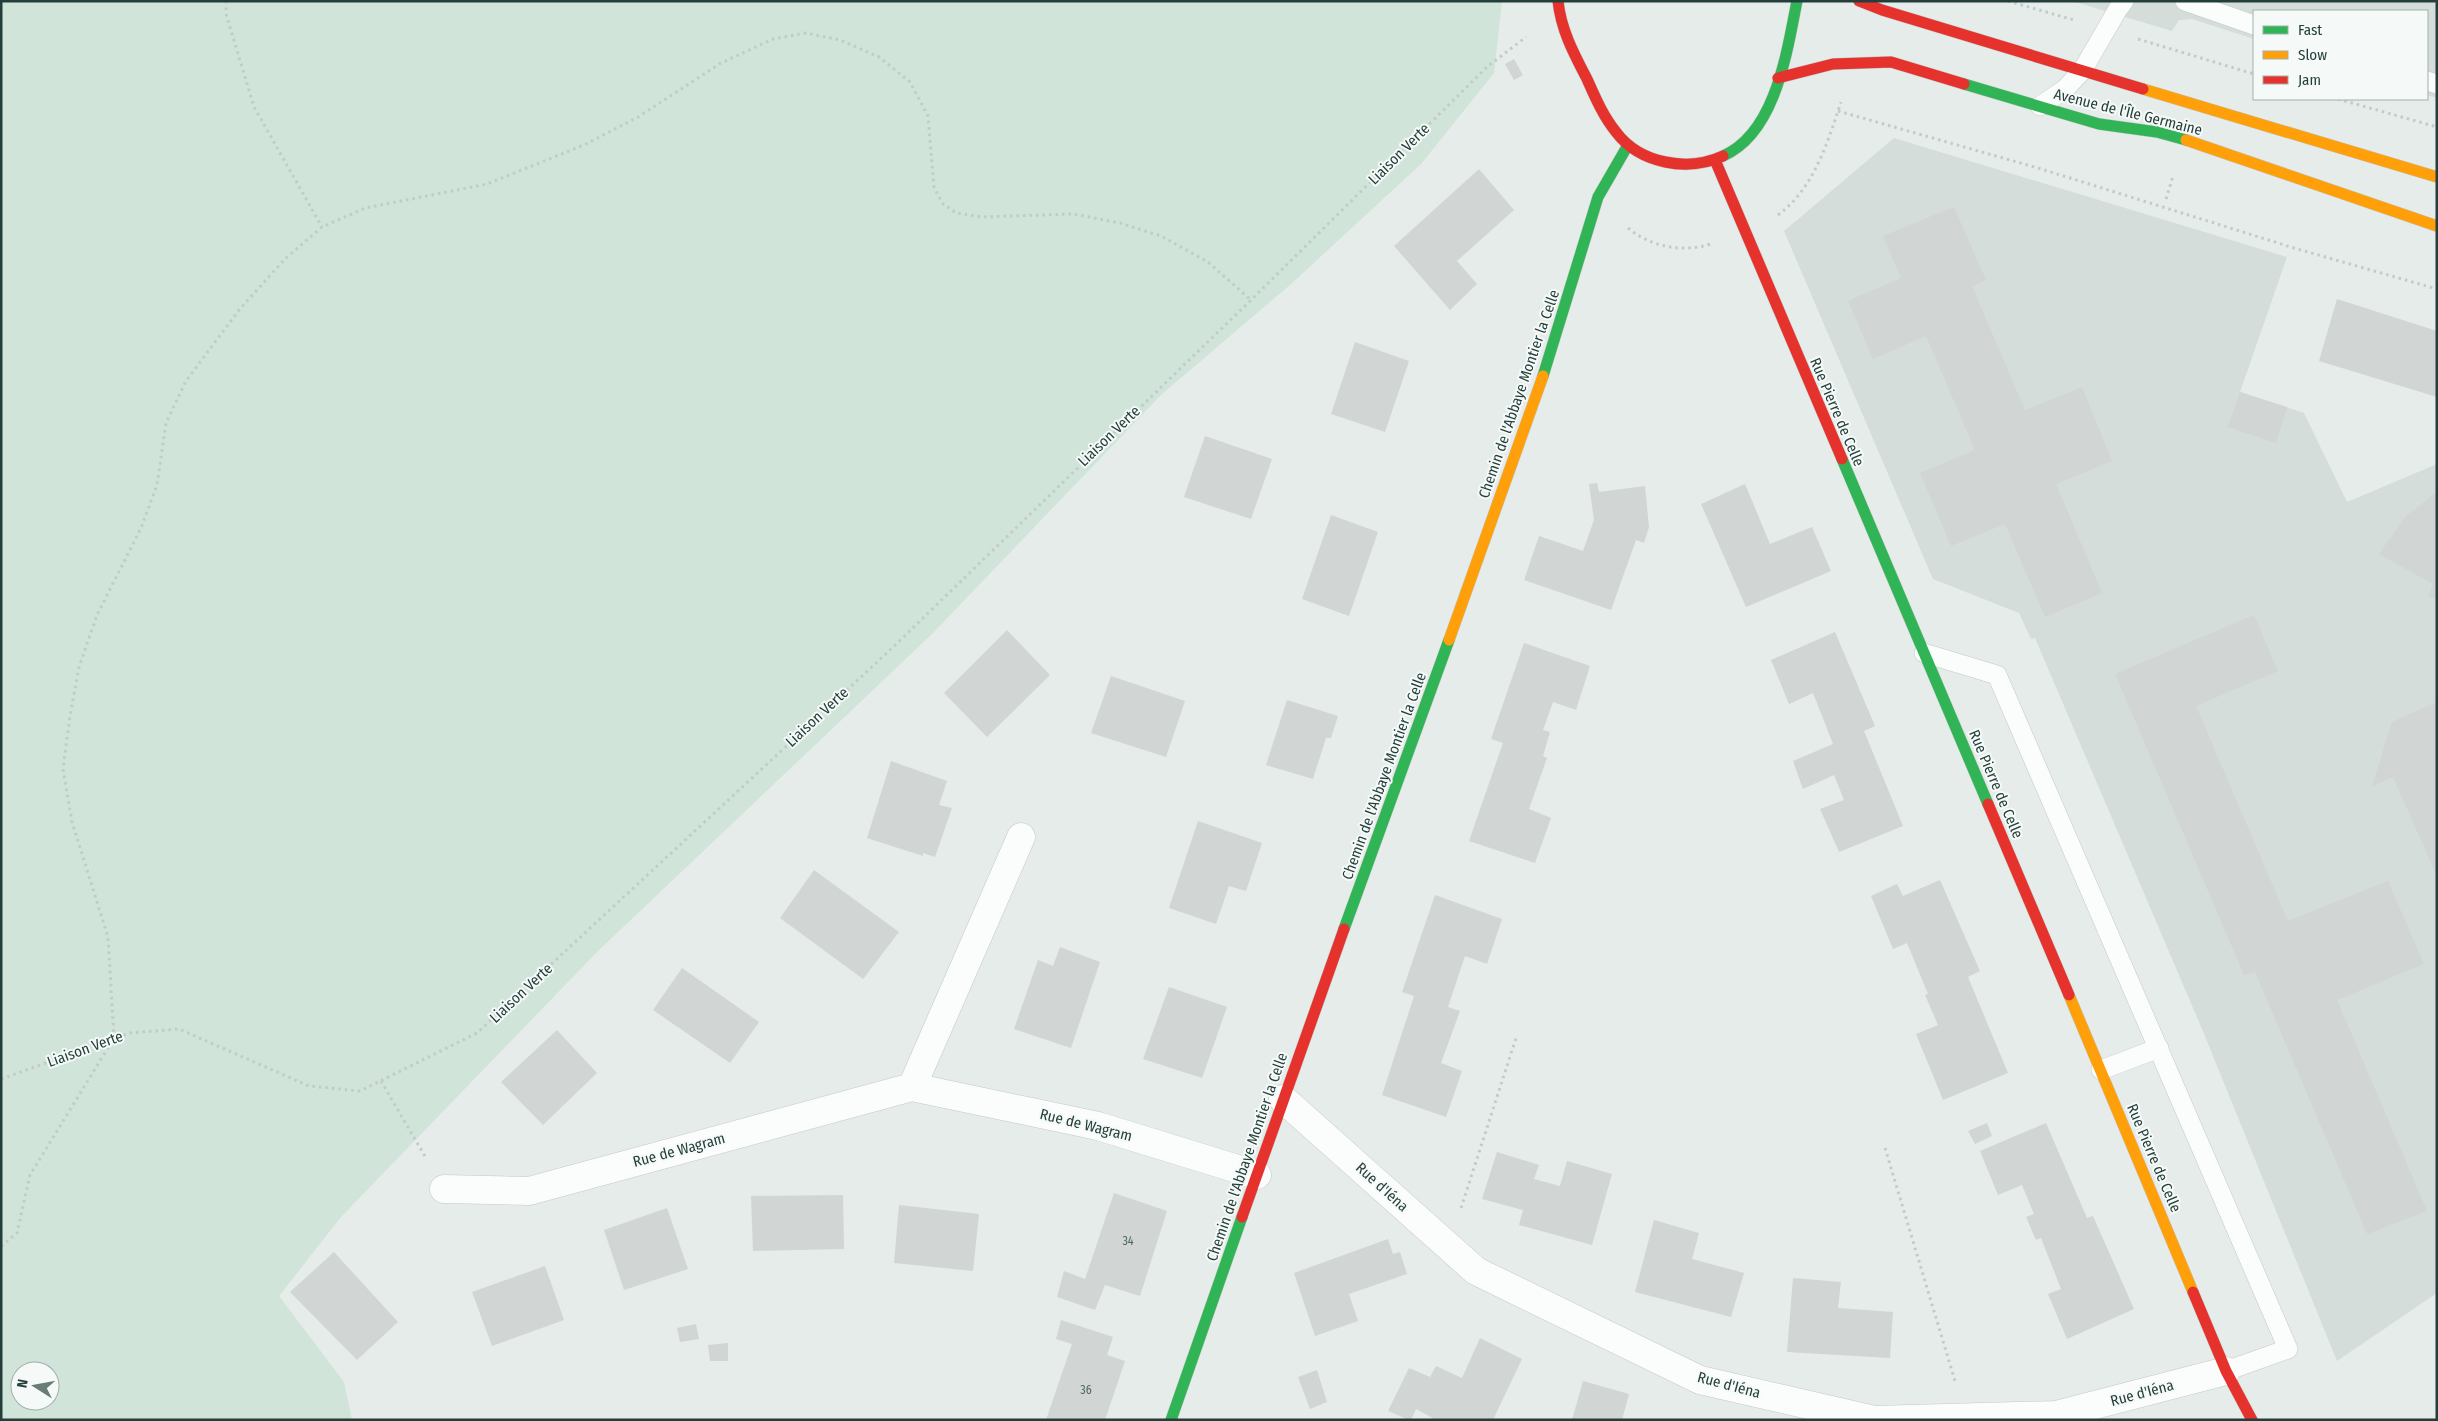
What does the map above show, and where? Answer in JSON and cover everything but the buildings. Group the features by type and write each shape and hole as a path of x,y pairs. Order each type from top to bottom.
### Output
{"street":[{"path":"1558,1 1563,29 1612,127 1628,145 1645,156 1668,164 1691,165 1715,160 1737,148 1756,129 1770,102 1778,78 1797,1"},
{"name":"Avenue de l'Île Germaine","path":"1859,1 1882,10 2082,71 2437,177"},
{"name":"Avenue de l'Île Germaine","path":"1778,78 1833,64 1892,62 2099,124 2157,132 2184,139 2437,226"},
{"name":"Chemin de l'Abbaye Montier la Celle","path":"1171,1420 1283,1099 1544,375 1598,197 1628,145"},
{"name":"Rue Pierre de Celle","path":"1715,160 2101,1070 2226,1371 2252,1420"},
{"path":"912,1087 1021,837"},
{"name":"Rue de Wagram","path":"444,1189 529,1192 912,1087 1098,1126 1257,1175"},
{"name":"Rue d'Iéna","path":"1283,1099 1476,1271 1700,1380 1874,1420 2056,1415 2226,1371"}],"lane":[{"path":"2040,106 2064,90 2082,71 2124,1"},
{"path":"2185,1 2253,25"},
{"path":"1924,653 1998,675 2008,705 2159,1048 2288,1349 2226,1371"},
{"path":"2101,1070 2159,1048"}],"path":[{"path":"226,1 226,14 254,107 322,228"},
{"path":"1,1246 16,1233 30,1176 114,1038 108,937 72,822 63,769 70,716 80,667 97,615 141,528 154,494 166,423 186,381 239,310 285,259 322,228 365,208 487,184 584,145 638,117 721,63 773,39 806,33 840,40 879,57 910,82 928,116 934,187 942,203 956,214 982,217 1073,214 1120,223 1161,236 1208,262 1250,300"},
{"name":"Liaison Verte","path":"1,1079 130,1033 179,1029 309,1086 360,1091 477,1033 889,651 1487,67 1527,36"},
{"path":"2342,100 2437,127"},
{"path":"1838,111 2073,179 2294,248 2437,289"},
{"path":"1448,1246 1517,1035"},
{"path":"380,1081 444,1189"},
{"path":"1885,1148 1965,1418"}],"shaded area":[{"path":"2072,1 2437,1 2437,98 2428,95 2428,10 2253,10 2253,39 2192,19 2179,20 2172,31"},
{"path":"1894,138 2287,257 2240,392 2304,413 2347,502 2437,464 2437,1293 2337,1361 2202,1029 2035,638 2031,639 2019,613 1933,579 1784,231"}],"green space":[{"path":"1,1 1502,1 1494,73 1421,164 1291,284 1161,395 932,634 598,951 341,1217 279,1296 344,1382 352,1420 1,1420"}],"traffic: fast":[{"path":"1723,156 1741,145 1756,129 1767,110 1783,66 1797,1"},
{"path":"1964,84 2099,124 2157,132 2186,140"},
{"path":"1543,376 1598,197 1628,145"},
{"path":"1842,459 1988,804"},
{"path":"1344,929 1449,640"},
{"path":"1171,1420 1242,1217"}],"traffic: slow":[{"path":"2143,89 2437,177"},
{"path":"2186,140 2437,226"},
{"path":"1449,640 1543,376"},
{"path":"2069,995 2193,1292"}],"traffic: jam":[{"path":"1558,1 1562,22 1573,51 1603,113 1611,126 1626,143 1638,152 1665,162 1695,163 1723,156"},
{"path":"1859,1 1882,10 2143,89"},
{"path":"1778,78 1833,64 1891,62 1964,84"},
{"path":"1715,160 1842,459"},
{"path":"1988,804 2069,995"},
{"path":"1242,1217 1344,929"},
{"path":"2193,1292 2226,1371 2252,1420"}]}
